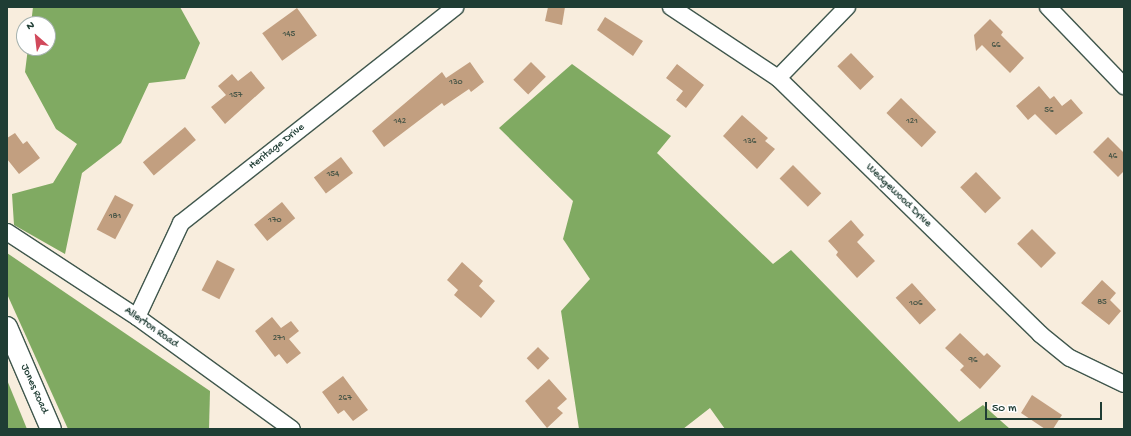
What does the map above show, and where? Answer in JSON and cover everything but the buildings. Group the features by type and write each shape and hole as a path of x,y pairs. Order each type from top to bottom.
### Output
{"street":[{"name":"Heritage Drive","path":"137,317 181,223 455,7"},
{"name":"Wedgewood Drive","path":"671,7 778,78 1040,334 1070,358 1124,384"},
{"path":"778,78 847,7"},
{"path":"1048,7 1124,86"},
{"name":"Allerton Road","path":"7,232 137,317 292,429"},
{"name":"Jones Road","path":"7,327 51,429"}],"green space":[{"path":"33,7 180,7 200,43 185,79 149,83 121,143 82,173 65,254 14,225 12,194 53,183 77,144 56,129 25,72 27,56 56,56 56,16 32,16"},
{"path":"572,64 671,136 657,153 773,264 791,250 959,422 983,405 1010,429 725,429 710,408 683,429 579,429 561,311 590,279 563,239 573,201 499,128"},
{"path":"7,253 210,391 209,429 68,429 7,294"},
{"path":"7,380 27,429 7,429"}]}
